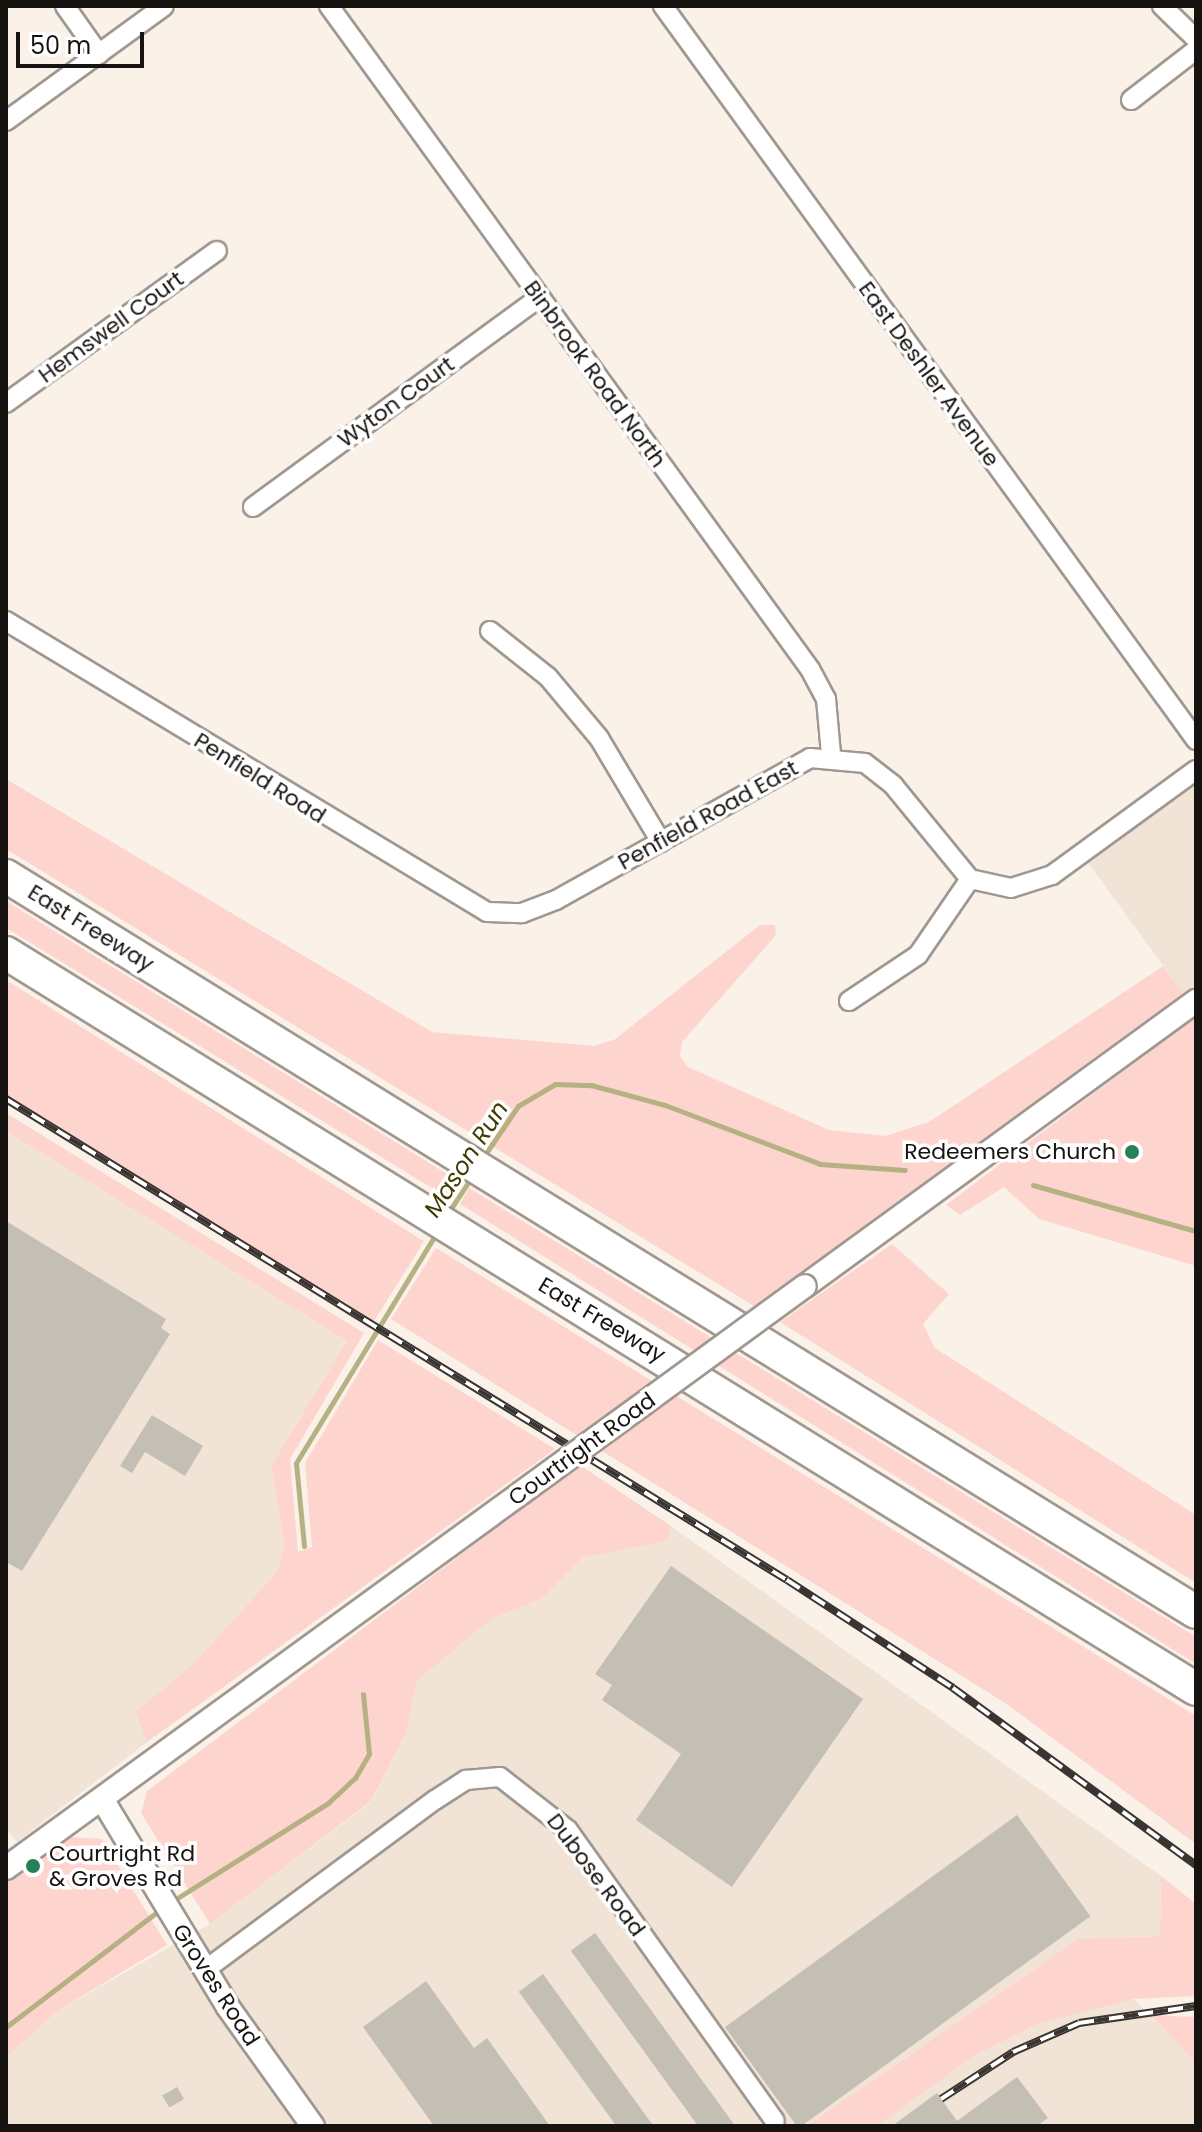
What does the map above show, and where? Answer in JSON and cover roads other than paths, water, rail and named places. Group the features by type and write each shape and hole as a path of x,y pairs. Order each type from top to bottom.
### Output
{"highway":[{"name":"East Freeway","path":"6,876 1196,1612"},
{"name":"East Freeway","path":"6,953 1196,1689"}],"street":[{"path":"65,6 99,54"},
{"path":"6,121 164,6"},
{"name":"Binbrook Road North","path":"329,6 810,669 826,699 831,754"},
{"name":"East Deshler Avenue","path":"663,6 1196,740"},
{"path":"1162,6 1196,39"},
{"path":"1131,100 1196,50"},
{"name":"Hemswell Court","path":"6,403 217,251"},
{"name":"Wyton Court","path":"253,507 539,298"},
{"name":"Penfield Road","path":"6,621 454,898 487,912 522,913"},
{"path":"490,631 548,677 599,738 661,842"},
{"path":"831,754 865,763 893,785 970,879 1011,888 1052,875 1196,770"},
{"name":"Penfield Road East","path":"522,913 661,842 810,758 831,754"},
{"path":"849,1001 918,955 970,879"},
{"name":"Courtright Road","path":"6,1868 1196,1001"},
{"name":"Dubose Road","path":"205,1970 435,1800 466,1780 500,1777 568,1830 775,2121"},
{"name":"Groves Road","path":"102,1799 205,1970 313,2126"}],"waterway":[{"path":"482,1159 518,1106 555,1084 591,1085 665,1105 820,1164 905,1170"},
{"name":"Mason Run","path":"448,1213 471,1178"},
{"name":"Mason Run","path":"1033,1185 1196,1231"},
{"name":"Mason Run","path":"304,1546 296,1463 437,1232"},
{"name":"Mason Run","path":"171,1902 328,1803 355,1778 369,1754 363,1694"},
{"name":"Mason Run","path":"6,2027 162,1908"}],"railway":[{"path":"6,1099 787,1580 953,1688 1196,1865"},
{"path":"941,2099 1013,2052 1079,2023 1196,2006"}],"place":[{"name":"Redeemers Church","path":"1132,1152"},
{"name":"Courtright Rd & Groves Rd","path":"33,1866"}]}
